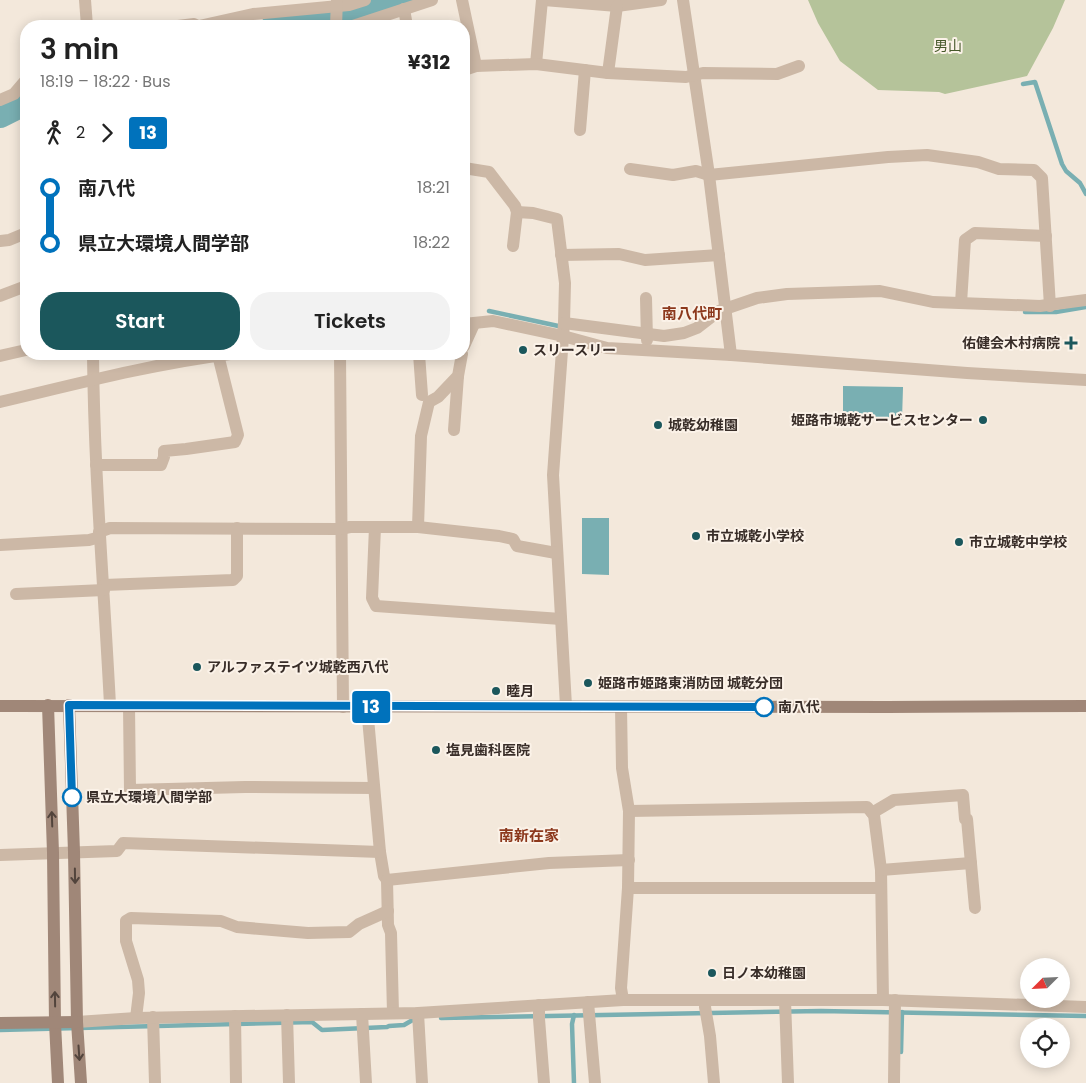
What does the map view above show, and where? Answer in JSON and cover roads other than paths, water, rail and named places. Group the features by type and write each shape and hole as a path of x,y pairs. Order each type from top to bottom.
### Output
{"street":[{"path":"85,0 87,20"},
{"path":"226,20 253,14 337,3 349,5 365,0"},
{"path":"371,20 432,0"},
{"path":"462,0 464,20"},
{"path":"536,64 543,0 617,6 661,0"},
{"path":"683,0 709,176 731,355"},
{"path":"336,20 337,3"},
{"path":"608,73 617,6"},
{"path":"404,9 406,20"},
{"path":"470,68 536,64 608,73 686,77 703,73 777,74 799,66"},
{"path":"580,130 585,70"},
{"path":"0,100 14,94 20,87"},
{"path":"630,169 673,175 696,172 709,176 888,157 927,155 978,162 999,169 1034,170 1042,178 1050,306"},
{"path":"470,169 489,172 515,206 517,212 513,246"},
{"path":"517,212 533,213 557,219 565,283 564,330 552,475 566,706"},
{"path":"961,303 966,240 974,233 1046,236"},
{"path":"0,241 20,235"},
{"path":"561,255 619,254 645,260 719,255"},
{"path":"0,296 20,288"},
{"path":"470,324 493,321 564,330 664,336 684,333 697,328 720,311 727,313 757,298 787,294 880,291 933,302 1050,306 1086,300"},
{"path":"646,298 648,350"},
{"path":"564,330 607,348 1086,380"},
{"path":"0,356 20,351"},
{"path":"93,360 96,464 110,705"},
{"path":"0,402 186,360"},
{"path":"96,464 161,465 164,451 186,450 235,442 238,434 225,360"},
{"path":"340,360 343,707"},
{"path":"419,360 422,395"},
{"path":"454,430 461,360"},
{"path":"418,526 421,436 428,402 438,397 458,376"},
{"path":"0,545 88,540 110,528 418,526 499,536 513,539 517,546 556,553"},
{"path":"375,527 372,598 376,606 561,619"},
{"path":"16,594 233,580 237,576 237,528"},
{"path":"48,705 58,1083"},
{"path":"69,705 77,1022 81,1083"},
{"path":"0,706 1086,706"},
{"path":"129,706 130,790 245,787 374,788"},
{"path":"367,707 380,852 384,876 387,880 388,925 391,933 393,1013"},
{"path":"621,707 622,770 629,811 628,888 621,988 623,1000"},
{"path":"872,813 894,800 963,795 975,908"},
{"path":"629,811 867,807 874,815 881,870 892,1006 894,1083"},
{"path":"0,855 117,851 123,843 380,852"},
{"path":"387,880 549,863 628,860"},
{"path":"881,870 971,863"},
{"path":"628,888 881,888"},
{"path":"136,1018 139,993 138,980 126,941 126,921 131,918 221,921 237,927 308,933 349,932 360,924 388,911"},
{"path":"0,1023 55,1023 136,1018 287,1015 363,1022 393,1013 589,1010 623,1000 706,1008 892,1006 1086,1007"},
{"path":"784,1007 788,1083"},
{"path":"706,1008 714,1083"},
{"path":"589,1010 595,1083"},
{"path":"539,1011 544,1083"},
{"path":"418,1013 422,1083"},
{"path":"287,1015 289,1083"},
{"path":"235,1016 236,1083"},
{"path":"154,1018 155,1083"},
{"path":"363,1022 366,1083"}],"water":[{"path":"843,386 903,387 902,420 843,419"},
{"path":"582,518 609,518 609,575 582,574"}],"waterway":[{"path":"320,20 342,17 400,0"},
{"path":"1023,84 1035,82 1062,164 1066,171 1080,183 1086,194"},
{"path":"0,114 20,104"},
{"path":"1025,312 1056,312 1086,307"},
{"path":"489,311 563,327"},
{"path":"441,1018 821,1011 1086,1016"},
{"path":"901,1052 902,1012"},
{"path":"574,1015 572,1024 574,1083"},
{"path":"0,1030 312,1022 322,1030 404,1025 416,1018"}],"place":[{"name":"佑健会木村病院","path":"1071,343"},
{"name":"スリースリー","path":"523,350"},
{"name":"姫路市城乾サービスセンター","path":"983,420"},
{"name":"城乾幼稚園","path":"658,425"},
{"name":"市立城乾小学校","path":"696,536"},
{"name":"市立城乾中学校","path":"959,542"},
{"name":"アルファステイツ城乾西八代","path":"197,667"},
{"name":"姫路市姫路東消防団 城乾分団","path":"588,683"},
{"name":"睦月","path":"496,691"},
{"name":"南八代","path":"764,707"},
{"name":"塩見歯科医院","path":"436,750"},
{"name":"県立大環境人間学部","path":"72,797"},
{"name":"日ノ本幼稚園","path":"712,973"}],"district":[{"name":"南八代町","path":"692,314"},
{"name":"南新在家","path":"529,836"}],"park label":[{"name":"男山","path":"948,46"}]}
